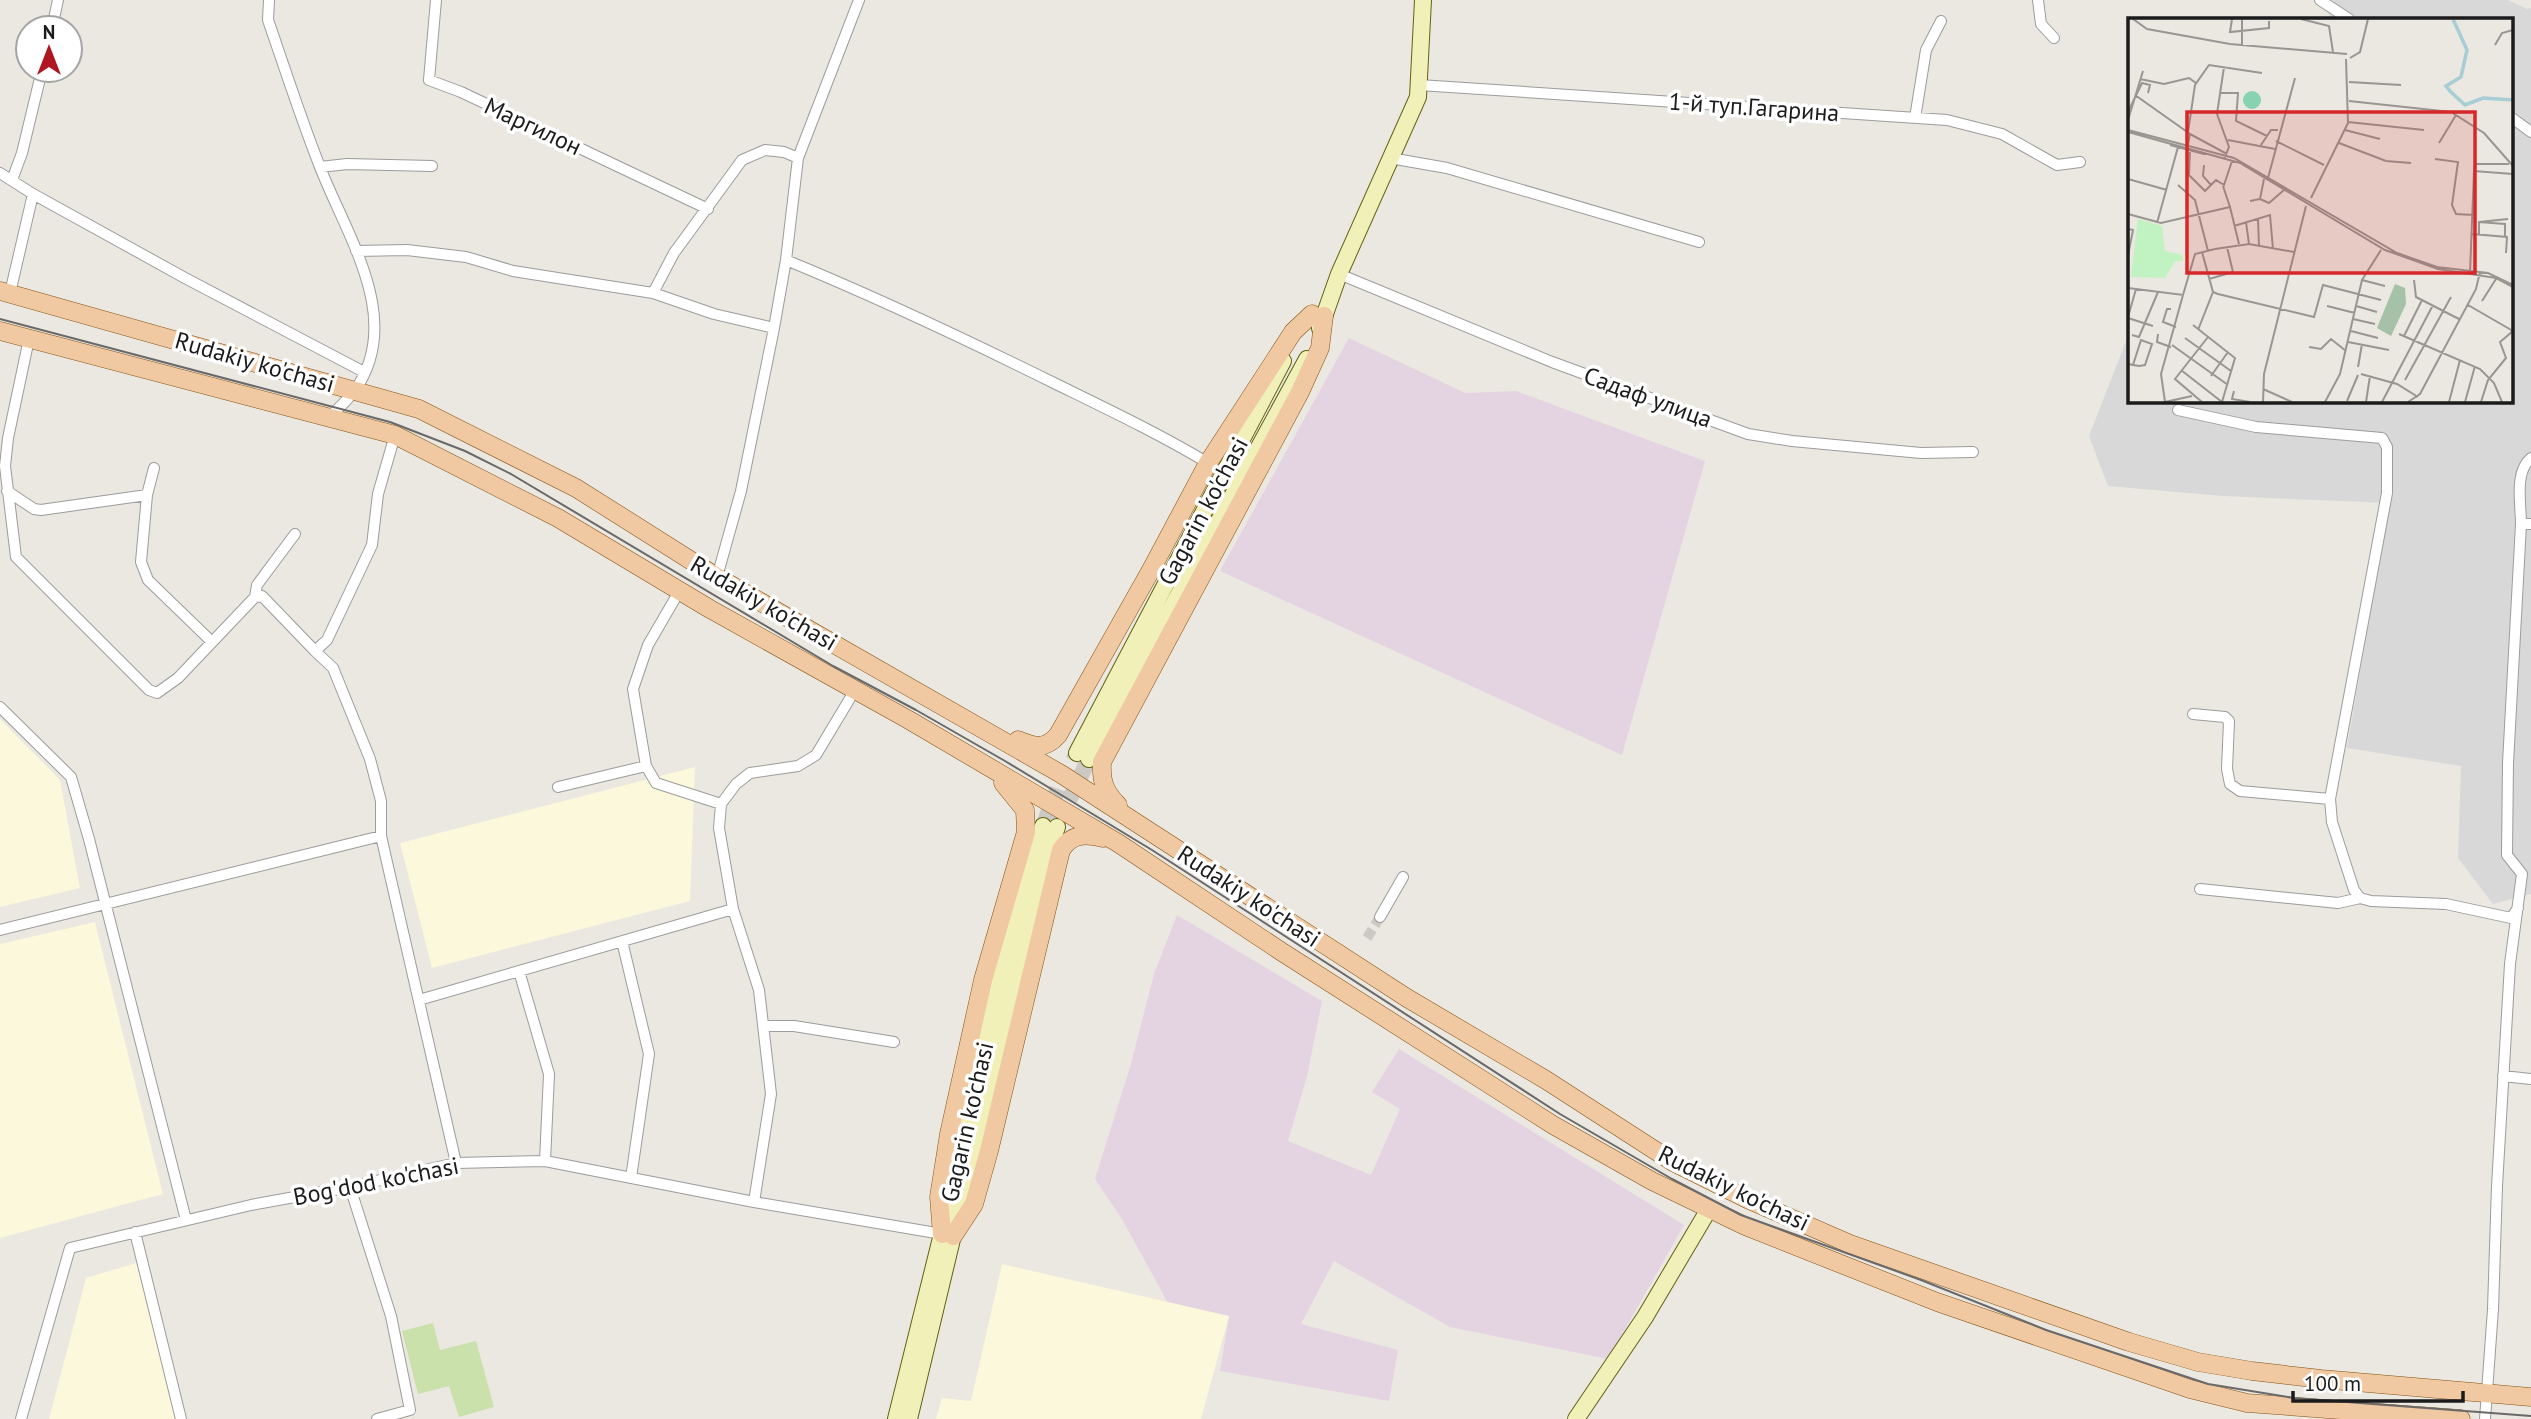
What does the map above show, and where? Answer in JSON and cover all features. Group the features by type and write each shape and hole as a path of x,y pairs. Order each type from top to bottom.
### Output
{"main road":[{"name":"Gagarin ko'chasi","path":"1083,756 1300,372 1318,315 1418,97 1423,0"},
{"name":"Rudakiy ko'chasi","path":"5,292 419,409 576,488 717,577 1061,774 1407,998 1546,1080 1673,1162 1747,1199 1850,1244 2052,1316 2187,1359 2252,1371 2321,1379 2487,1391 2531,1397"},
{"path":"977,724 1037,747 1053,742 1069,719 1208,463 1293,331 1318,315 1320,348 1300,392 1102,762 1101,777 1105,789 1135,822"},
{"name":"Rudakiy ko'chasi","path":"0,331 395,435 558,518 1118,843 1282,952 1553,1125 1651,1181 1745,1226 1937,1302 2190,1389 2247,1403 2461,1419"},
{"path":"909,720 926,697"},
{"path":"948,1235 939,1197 950,1134 983,980 1027,824 1025,810 1021,804 986,765"},
{"name":"Gagarin ko'chasi","path":"909,1419 1017,905 1028,865 1050,826"},
{"path":"948,1235 974,1204 1060,850 1069,839 1082,835 1118,843"},
{"path":"1282,952 1298,927"},
{"path":"1576,1419 1644,1317 1709,1209"},
{"name":"Gagarin ko'chasi","path":"896,1419 948,1235"},
{"path":"2042,1339 2052,1316"}],"street":[{"path":"269,0 268,20 320,167 368,281 374,306 375,331 364,372 355,390 329,417"},
{"name":"Маргилон","path":"436,0 429,80 461,92 708,209"},
{"path":"717,577 741,491 774,328 786,260 798,159 859,0"},
{"path":"2038,0 2042,24 2054,38"},
{"path":"2320,0 2347,18"},
{"path":"1915,118 1926,50 1941,22"},
{"path":"12,180 22,153 39,84"},
{"name":"1-й туп.Гагарина","path":"1419,85 1947,120 2003,134 2057,165 2080,162"},
{"path":"2514,119 2531,132"},
{"path":"653,293 674,253 742,160 765,150 783,152 798,159"},
{"path":"1391,159 1447,168 1699,242"},
{"path":"320,167 348,164 432,166"},
{"path":"0,173 186,278 364,372"},
{"path":"5,292 33,194"},
{"path":"356,251 407,250 466,257 513,271 653,293 714,314 774,328"},
{"path":"786,260 859,290 999,356 1170,440 1208,463"},
{"name":"Садаф улица","path":"1339,274 1552,362 1748,434 1792,441 1921,453 1973,452"},
{"path":"29,339 8,438 5,466 16,558 149,690 157,693 177,678 255,597 257,585 295,534"},
{"path":"2178,410 2256,427 2382,438 2387,447 2387,493 2362,638 2329,799 2332,822 2354,890 2360,898"},
{"path":"315,651 327,640 372,545 378,494 395,435"},
{"path":"2486,1419 2510,964 2522,874 2507,855 2508,763 2526,524 2521,474 2523,464 2531,458"},
{"path":"154,468 147,495 141,562 148,580 212,642"},
{"path":"6,491 34,509 41,510 147,495"},
{"path":"680,590 648,645 633,689 646,766 656,783 721,804"},
{"path":"255,597 262,596 333,668 370,759 381,801 381,836 456,1163"},
{"path":"754,1202 771,1094 759,990 733,909 719,828 721,804 736,784 750,773 799,766 816,755 856,690"},
{"path":"0,707 71,778 187,1220"},
{"path":"2193,714 2225,717 2229,721 2227,769 2230,784 2240,791 2329,799"},
{"path":"558,787 646,766"},
{"path":"0,930 381,836"},
{"path":"1380,917 1403,877"},
{"path":"2200,889 2338,903 2360,898 2371,901 2446,904 2511,918 2518,907"},
{"path":"419,1000 733,909"},
{"path":"622,941 649,1054 631,1178"},
{"path":"519,971 549,1074 545,1161"},
{"path":"763,1026 794,1026 894,1042"},
{"path":"2503,1076 2531,1079"},
{"name":"Bog'dod ko'chasi","path":"21,1419 70,1248 251,1205 350,1187 456,1163 545,1161 754,1202 948,1235"},
{"path":"350,1187 391,1316 410,1410 377,1419"},
{"path":"135,1232 181,1419"}],"shaded area":[{"path":"2334,0 2508,0 2527,9 2531,8 2531,894 2493,904 2458,858 2461,766 2347,748 2389,503 2223,496 2108,486 2089,436 2128,336 2128,402 2514,402 2514,18 2328,18"},
{"path":"1349,338 1465,393 1516,391 1705,461 1622,755 1220,571"},
{"path":"0,719 60,780 80,888 0,907"},
{"path":"695,767 690,901 432,968 400,843"},
{"path":"1177,915 1322,1001 1307,1076 1288,1141 1371,1175 1400,1109 1372,1092 1399,1049 1684,1225 1608,1359 1450,1327 1334,1261 1301,1324 1398,1350 1389,1401 1220,1371 1229,1317 1168,1303 1122,1219 1095,1179 1131,1064 1154,974"},
{"path":"95,922 163,1194 0,1238 0,944"},
{"path":"136,1263 180,1419 49,1419 86,1278"},
{"path":"1002,1264 1229,1316 1201,1419 936,1419 942,1398 971,1401"}],"green space":[{"path":"433,1323 440,1350 476,1341 494,1407 459,1417 449,1386 418,1394 402,1331"}],"tunnel":[{"path":"1043,826 1059,786 1077,753"},
{"path":"1059,821 1089,759"},
{"path":"1367,938 1380,917"}],"tram line":[{"path":"0,319 390,422 465,451 511,474 833,666 1005,761 1152,850 1560,1114 1672,1179 1741,1215 1921,1280 2046,1330 2208,1384 2294,1398 2531,1416"}]}
